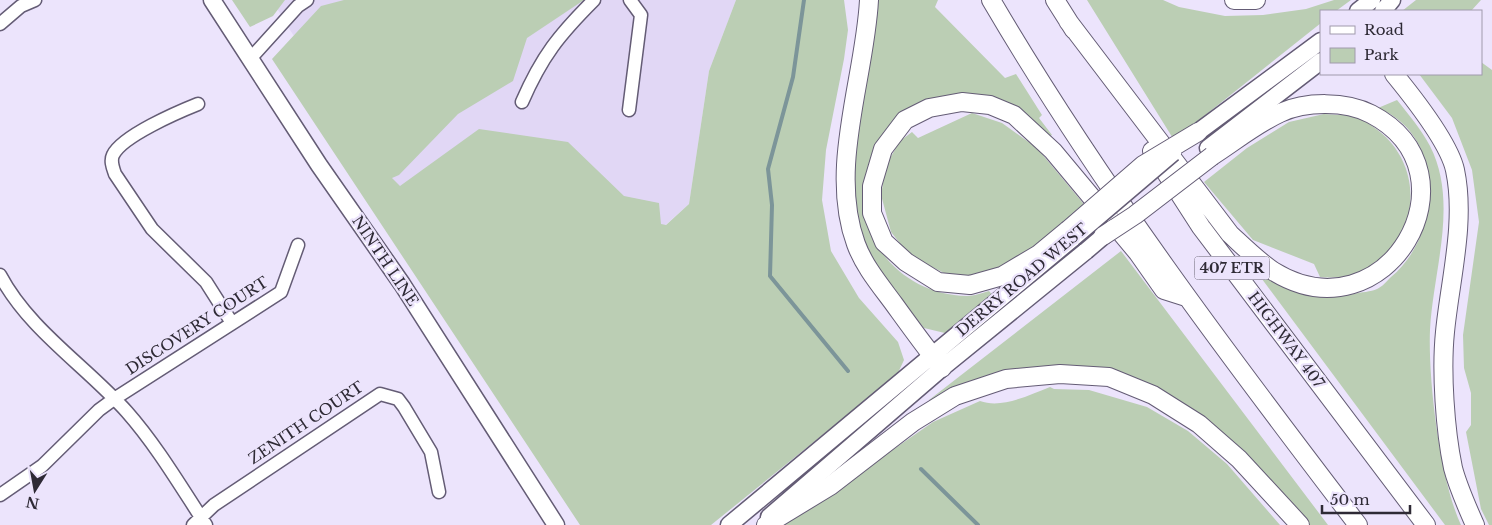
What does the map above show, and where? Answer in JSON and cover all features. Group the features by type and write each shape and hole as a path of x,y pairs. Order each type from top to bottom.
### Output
{"highway":[{"path":"869,0 847,162 845,198 849,223 856,245 871,272 937,362"},
{"name":"407 ETR","path":"991,0 1111,189 1186,297 1358,525"},
{"name":"HIGHWAY 407","path":"1055,0 1201,227 1426,525"},
{"path":"1234,0 1256,0"},
{"path":"1068,21 1230,234 1251,255 1275,272 1315,286 1342,287 1376,275 1394,260 1406,246 1415,226 1419,210 1421,178 1404,137 1382,120 1360,109 1324,103 1280,113 1210,152 1135,215 1103,236"},
{"path":"1395,75 1434,128 1455,168 1458,208 1454,258 1444,334 1445,395 1454,469 1474,525"},
{"path":"1186,297 1164,290 1138,252 1053,151 1014,115 990,105 962,102 930,108 905,120 883,150 872,186 872,214 884,242 906,262 938,282 970,285 1002,276 1070,234 1143,165 1198,132"},
{"path":"766,525 830,486 913,422 954,396 1006,379 1060,374 1109,377 1153,396 1199,424 1239,459 1300,525"}],"main road":[{"name":"NINTH LINE","path":"212,0 319,165 402,284 556,525"},
{"path":"1359,10 1372,0"},
{"path":"1384,10 1392,0"},
{"path":"1198,132 1320,42"},
{"path":"1210,152 1320,61"},
{"name":"DERRY ROAD WEST","path":"760,525 937,362 1070,234"},
{"name":"DERRY ROAD WEST","path":"729,525 937,362 1086,251 1103,236"}],"street":[{"path":"0,24 21,6 35,0"},
{"path":"250,59 298,6 307,0"},
{"path":"522,102 535,71 557,38 594,0"},
{"path":"629,110 641,15 630,0"},
{"path":"198,104 161,119 118,148 112,157 112,166 115,174 152,229 206,282 232,323"},
{"name":"DISCOVERY COURT","path":"0,495 42,466 99,410 114,399 281,292 298,245"},
{"path":"0,275 24,311 114,399 151,443 200,522"},
{"name":"ZENITH COURT","path":"200,522 214,505 380,394 398,399 404,407 431,452 439,492"}],"shaded area":[{"path":"272,0 736,0 709,71 689,204 511,362 290,30"}],"green space":[{"path":"232,0 285,0 273,16 250,27"},
{"path":"344,0 584,0 527,38 513,81 458,114 399,175 392,178 400,186 479,129 568,142 624,196 659,203 661,224 666,225 689,204 709,71 736,0 844,0 848,30 826,150 822,200 831,251 859,298 898,342 904,360 897,375 711,525 580,525 272,59 321,6"},
{"path":"876,0 938,0 935,7 1005,78 1016,74 1042,115 1039,118 1052,135 1050,136 1019,111 959,96 889,130 877,145 868,167 864,191 865,215 873,237 885,256 901,272 920,285 942,293 967,296 989,291 994,297 949,334 924,328 875,269 857,229 852,161"},
{"path":"1087,0 1163,0 1179,7 1225,16 1263,15 1306,9 1334,0 1351,0 1337,10 1320,10 1320,24 1174,140"},
{"path":"1416,0 1481,0 1472,10 1403,10"},
{"path":"1482,63 1492,70 1492,525 1489,525 1481,509 1466,432 1471,425 1471,393 1464,368 1463,335 1479,222 1472,170 1452,118 1420,75 1482,75"},
{"path":"1397,100 1419,128 1430,146 1443,190 1442,237 1430,330 1431,376 1441,457 1447,483 1461,525 1445,525 1256,271 1261,270 1306,293 1339,296 1379,288 1408,259 1420,237 1427,212 1430,187 1426,163 1416,140 1400,122 1378,108"},
{"path":"972,113 1002,123 1037,148 1088,209 1030,255 986,275 950,276 910,256 891,232 881,195 886,165 900,141 912,132 918,138"},
{"path":"1324,114 1346,115 1358,118 1386,137 1403,162 1410,189 1408,217 1397,242 1378,262 1352,275 1320,277 1314,264 1253,240 1204,182 1247,148 1289,122"},
{"path":"1121,251 1328,525 1308,525 1248,456 1207,420 1156,389 1060,366 931,404 929,400"},
{"path":"1050,387 1054,389 1089,390 1147,407 1188,431 1227,464 1280,525 784,525 933,422 980,401 988,403 1006,402"}],"waterway":[{"path":"804,0 793,77 768,169 772,205 770,276 848,371"},
{"path":"921,469 978,525"}]}
